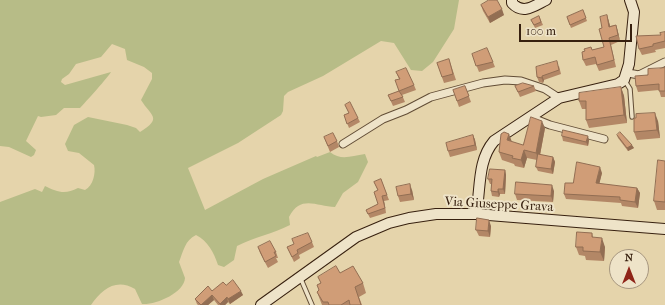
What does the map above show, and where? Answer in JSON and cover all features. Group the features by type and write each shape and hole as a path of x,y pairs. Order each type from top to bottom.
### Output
{"main road":[{"path":"512,0 512,3 517,9 524,10 546,0"},
{"path":"476,214 482,164 488,148 494,141 559,98 618,84 626,76 634,19 634,12 630,0"},
{"name":"Via Giuseppe Grava","path":"261,305 356,237 389,223 436,214 476,214 665,229"}],"street":[{"path":"626,76 638,75 665,62"},
{"path":"343,144 383,119 406,110 431,97 483,83 505,80 521,81 545,89 559,98"},
{"path":"530,117 550,125 604,139"}],"lane":[{"path":"626,76 630,89 632,117"},
{"path":"300,276 308,290 312,305"}],"green space":[{"path":"0,0 459,0 454,29 433,62 422,71 411,70 394,43 381,41 323,76 288,92 284,96 283,111 281,115 238,143 188,168 205,210 263,179 316,156 317,157 330,152 334,155 342,157 365,154 368,162 358,182 343,193 335,207 310,203 299,206 289,217 290,225 237,246 234,260 224,267 218,265 215,256 204,241 196,235 192,237 183,250 179,262 185,278 180,289 168,297 148,304 142,304 135,289 128,286 116,285 100,294 91,305 0,305 0,202 35,189 42,192 45,186 61,192 78,188 85,190 88,188 95,172 94,165 79,153 68,151 65,144 74,125 88,117 127,125 136,128 140,132 151,123 153,117 141,100 152,79 152,73 144,67 127,60 125,49 112,44 101,57 76,64 69,74 62,79 61,82 65,85 111,72 80,108 64,108 56,115 38,116 26,141 36,150 34,155 31,157 9,147 0,146"}],"building":[{"path":"489,0 497,0 502,9 488,17 481,5"},
{"path":"583,10 586,18 570,25 567,17"},
{"path":"607,15 609,27 616,25 618,35 609,38 614,60 597,65 595,57 583,60 582,52 585,51 584,49 591,47 592,50 604,47 599,29 602,28 600,17"},
{"path":"539,16 541,22 534,25 531,20"},
{"path":"665,32 665,41 653,44 653,46 639,49 636,36 661,35 660,33"},
{"path":"487,48 493,62 476,66 472,54"},
{"path":"449,59 453,74 442,77 437,63"},
{"path":"557,61 559,70 542,76 542,78 537,77 536,67"},
{"path":"406,68 414,85 399,91 395,80 400,79 396,72"},
{"path":"665,68 665,91 659,91 659,84 636,86 635,76 648,75 648,69"},
{"path":"523,83 534,86 518,92 515,86"},
{"path":"465,86 469,96 457,101 453,90"},
{"path":"621,87 624,115 586,120 586,101 579,101 579,93"},
{"path":"399,91 403,97 391,101 388,95"},
{"path":"350,102 358,118 347,124 344,115 349,113 345,105"},
{"path":"655,113 657,130 634,132 634,118 636,118 636,114"},
{"path":"531,117 542,121 536,153 524,150 521,160 499,152 501,134 504,132 509,134 507,140 523,145"},
{"path":"563,130 588,136 586,142 562,136"},
{"path":"620,132 632,145 627,148 617,135"},
{"path":"333,133 337,141 328,146 324,137"},
{"path":"473,135 475,145 448,151 446,143"},
{"path":"538,154 553,157 551,169 536,167"},
{"path":"658,160 665,161 665,202 654,201"},
{"path":"577,162 600,167 596,183 637,188 635,202 620,200 620,197 564,194 565,183 573,183"},
{"path":"490,169 505,170 503,189 498,189 498,192 491,191 492,179 488,179"},
{"path":"381,179 387,195 382,196 385,208 368,214 366,210 378,204 374,192 378,190 374,182"},
{"path":"516,182 552,185 551,196 515,194"},
{"path":"410,184 411,194 398,196 396,187"},
{"path":"477,218 489,220 488,231 476,230"},
{"path":"577,232 592,233 592,237 602,238 600,252 583,251 583,247 576,247"},
{"path":"308,233 312,242 297,250 298,253 292,257 287,247 294,244 292,239"},
{"path":"270,241 276,252 274,252 276,256 265,262 258,247"},
{"path":"336,266 340,273 353,266 363,283 355,287 361,305 350,305 349,300 341,305 329,305 328,302 323,302 317,292 319,290 317,285 321,283 318,277"},
{"path":"233,280 241,291 228,299 227,297 220,304 212,295 201,305 195,299 208,286 212,291 223,282 226,285"}]}
